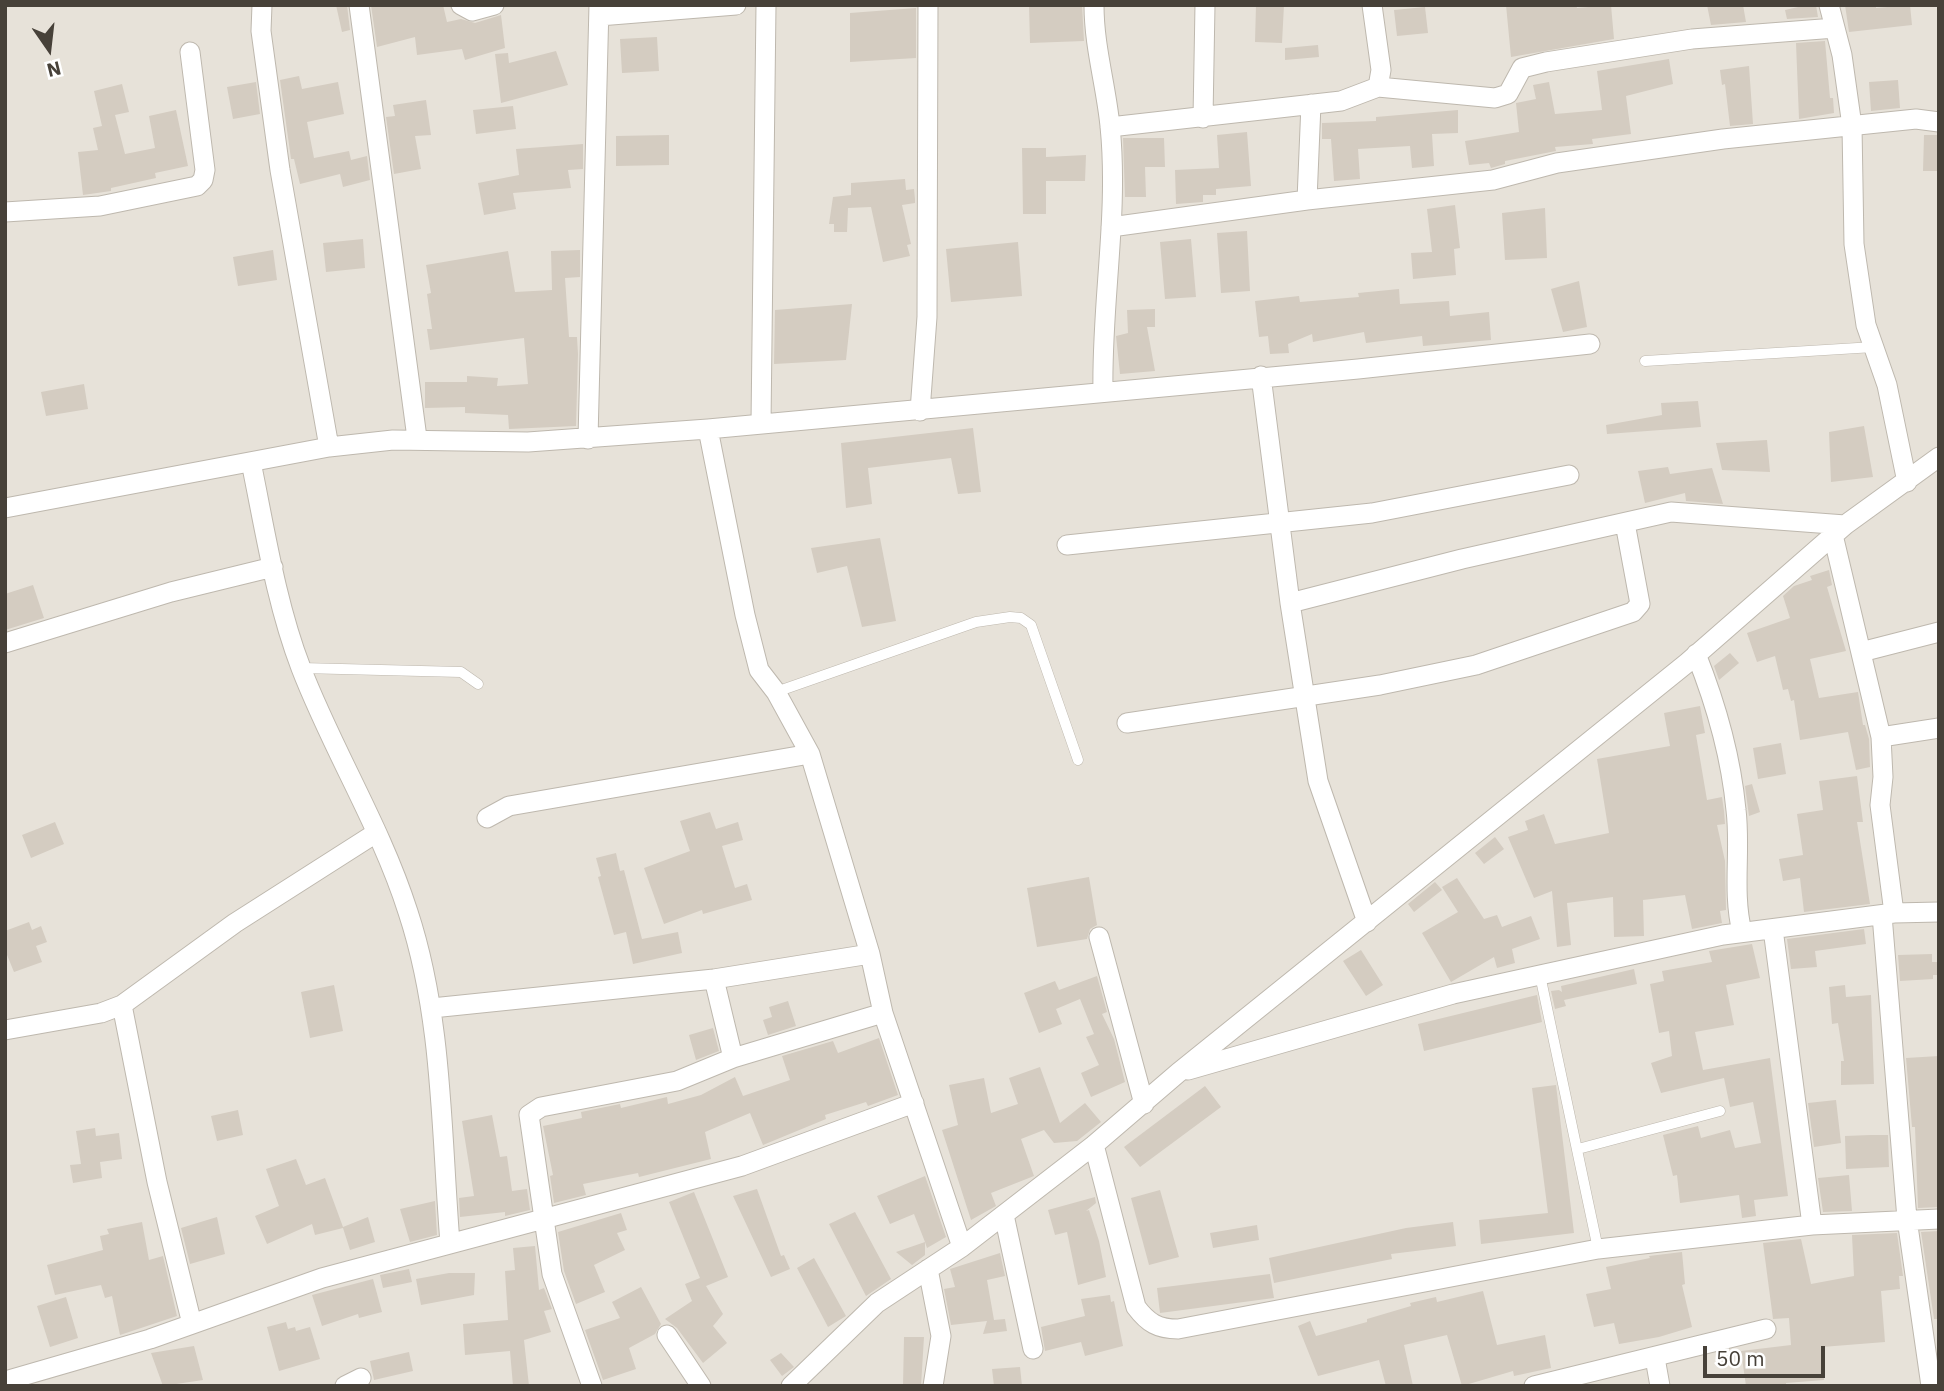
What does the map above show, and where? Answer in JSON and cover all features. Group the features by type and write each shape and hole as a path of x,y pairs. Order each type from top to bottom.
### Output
{"street":[{"path":"262,5 261,31 282,182 329,447"},
{"path":"359,5 417,438"},
{"path":"461,5 472,11 494,5"},
{"path":"588,439 599,11 736,5"},
{"path":"761,423 766,5"},
{"path":"920,411 927,294 928,5"},
{"path":"1094,5 1094,31 1111,127 1111,227 1103,392"},
{"path":"1202,118 1205,5"},
{"path":"1372,5 1381,70 1378,87"},
{"path":"1829,5 1843,55 1852,126 1854,244 1866,325 1887,385 1907,482"},
{"path":"1111,127 1341,101 1378,87 1495,98 1508,94 1522,68 1546,62 1692,39 1835,28"},
{"path":"5,212 100,206 197,186 203,180 205,170 190,52"},
{"path":"1307,200 1311,104"},
{"path":"1111,227 1307,200 1493,180 1557,163 1723,139 1916,119 1939,122"},
{"path":"5,508 329,447 417,438 528,442 588,439 920,411 1590,344"},
{"path":"1261,376 1290,603 1307,697 1318,781 1367,922"},
{"path":"708,429 745,615 759,670 776,692 810,754 870,954 883,1013 962,1247"},
{"path":"791,1386 877,1303 962,1247 1094,1144 1696,654 1839,530 1939,457"},
{"path":"251,462 273,567 301,668 376,832 408,911 432,1008 450,1243"},
{"path":"1067,545 1384,511 1569,475"},
{"path":"1290,603 1462,559 1671,512 1839,530"},
{"path":"1127,723 1307,697 1476,665 1633,612 1640,604 1625,523"},
{"path":"1839,530 1861,652 1881,737 1880,805 1907,1219 1931,1386"},
{"path":"5,643 171,593 273,567"},
{"path":"1861,652 1939,632"},
{"path":"1696,654 1714,699 1736,810 1737,909 1742,932"},
{"path":"1881,737 1939,728"},
{"path":"487,818 509,806 810,754"},
{"path":"5,1030 101,1013 122,1005 235,923 376,832"},
{"path":"1178,1073 1453,994 1742,932 1888,914 1939,912"},
{"path":"1773,929 1812,1225"},
{"path":"1099,937 1144,1104"},
{"path":"432,1008 714,979 870,954"},
{"path":"714,979 733,1058"},
{"path":"122,1005 157,1182 192,1324"},
{"path":"592,1386 554,1281 527,1121 533,1111 677,1081 733,1058 883,1013"},
{"path":"5,1381 192,1324 322,1278 742,1166 914,1102"},
{"path":"1094,1144 1136,1307 1146,1320 1161,1329 1178,1329 1598,1249 1812,1225 1939,1219"},
{"path":"1004,1215 1032,1349"},
{"path":"928,1269 940,1336 933,1386"},
{"path":"1546,1384 1766,1329"},
{"path":"667,1335 701,1386"},
{"path":"1655,1358 1660,1386"}],"lane":[{"path":"1645,361 1874,347"},
{"path":"776,692 976,622 1021,618 1031,625 1078,760"},
{"path":"301,668 461,672 478,684"},
{"path":"1540,975 1598,1249"},
{"path":"1578,1149 1720,1111"}],"shaded area":[{"path":"5,5 1939,5 1939,1386 5,1386"}],"building":[{"path":"336,5 347,5 350,30 342,32"},
{"path":"371,5 443,5 447,22 461,19 475,23 501,15 505,48 465,60 462,49 417,55 415,37 377,47"},
{"path":"1029,5 1082,5 1084,41 1030,43"},
{"path":"1256,5 1284,5 1282,43 1255,42"},
{"path":"1506,5 1576,5 1577,8 1611,5 1614,39 1511,57"},
{"path":"1707,5 1743,5 1746,22 1711,25"},
{"path":"1816,5 1818,17 1787,19 1785,10"},
{"path":"1845,5 1876,5 1876,8 1910,5 1912,25 1849,32"},
{"path":"1425,7 1428,33 1397,36 1394,10"},
{"path":"916,8 916,58 850,62 850,13"},
{"path":"657,37 659,71 622,73 620,39"},
{"path":"1825,41 1830,98 1833,98 1834,113 1799,119 1796,43"},
{"path":"1318,45 1319,57 1285,60 1285,48"},
{"path":"556,51 568,85 501,103 495,54 508,53 509,63"},
{"path":"1669,59 1673,84 1626,96 1631,134 1592,139 1593,144 1555,147 1556,151 1505,161 1505,164 1491,168 1489,163 1469,165 1465,141 1519,132 1516,103 1536,99 1533,85 1549,82 1555,114 1602,110 1597,71"},
{"path":"1749,66 1753,124 1730,126 1725,84 1722,85 1720,70"},
{"path":"299,76 302,89 338,82 344,114 307,122 314,158 349,151 351,160 367,156 370,180 343,187 340,174 300,184 294,159 291,159 280,80"},
{"path":"1898,80 1900,108 1871,111 1869,82"},
{"path":"256,82 260,114 233,119 227,87"},
{"path":"122,84 129,112 115,115 125,154 155,148 149,116 176,110 188,166 155,173 156,178 111,188 111,191 83,195 78,152 98,150 93,128 102,126 94,91"},
{"path":"426,100 431,135 415,136 421,169 394,174 386,117 395,116 393,105"},
{"path":"513,106 516,129 476,134 473,110"},
{"path":"1458,110 1458,133 1432,134 1434,166 1412,168 1410,146 1358,149 1360,179 1334,181 1331,139 1322,139 1322,123 1376,121 1376,117"},
{"path":"1247,132 1251,186 1216,189 1216,195 1203,195 1203,202 1176,204 1175,170 1219,168 1217,135"},
{"path":"669,135 669,165 616,166 616,136"},
{"path":"1924,135 1939,135 1939,171 1923,171"},
{"path":"1123,138 1164,138 1165,167 1145,167 1146,197 1125,197"},
{"path":"583,144 583,169 568,170 571,188 513,193 516,209 484,215 478,183 519,175 516,149"},
{"path":"1022,148 1046,148 1046,157 1086,155 1085,181 1046,181 1046,214 1023,214"},
{"path":"905,179 906,190 914,189 915,199 915,203 902,205 911,244 907,245 910,256 883,262 871,207 848,208 847,232 834,232 834,224 829,224 833,197 851,195 851,183"},
{"path":"1455,205 1460,248 1454,249 1456,275 1413,279 1411,253 1432,252 1427,209"},
{"path":"1545,208 1547,258 1505,260 1502,213"},
{"path":"1247,231 1250,291 1221,293 1217,233"},
{"path":"363,239 365,268 326,272 323,243"},
{"path":"1191,239 1196,297 1165,299 1160,242"},
{"path":"1018,242 1022,296 951,302 946,249"},
{"path":"273,250 277,280 238,286 233,257"},
{"path":"580,250 580,277 565,278 569,337 577,337 576,426 509,429 508,415 465,413 465,407 425,408 425,382 467,382 467,376 498,378 497,386 528,384 524,338 430,350 427,329 432,329 427,294 431,293 426,265 508,251 515,292 552,290 551,251"},
{"path":"1579,281 1587,327 1563,332 1551,289"},
{"path":"1399,289 1400,304 1449,301 1450,316 1489,312 1491,340 1423,346 1422,336 1366,343 1364,332 1313,342 1312,334 1288,344 1289,353 1270,354 1268,336 1259,337 1255,301 1299,296 1300,302 1359,297 1358,293"},
{"path":"852,304 846,360 774,364 775,310"},
{"path":"1155,309 1155,327 1147,327 1155,371 1120,374 1116,336 1128,333 1127,310"},
{"path":"84,384 88,409 46,416 41,392"},
{"path":"1698,401 1701,427 1607,434 1606,425 1662,415 1661,403"},
{"path":"1864,426 1873,477 1831,482 1829,432"},
{"path":"973,428 981,492 958,494 951,458 868,468 872,504 846,508 841,443"},
{"path":"1767,440 1770,472 1722,470 1716,443"},
{"path":"1668,467 1670,474 1712,468 1723,504 1686,501 1685,493 1645,503 1638,471"},
{"path":"880,538 896,621 862,627 847,566 817,573 811,548"},
{"path":"1829,570 1832,585 1827,587 1846,651 1810,659 1819,698 1858,692 1863,725 1869,739 1870,767 1856,770 1848,732 1800,740 1794,700 1791,701 1788,689 1783,690 1775,656 1757,662 1747,633 1790,618 1783,596 1794,586 1812,580 1810,576"},
{"path":"33,585 44,618 5,630 5,594"},
{"path":"1730,653 1739,663 1719,680 1714,666"},
{"path":"1700,706 1705,733 1696,735 1707,800 1722,797 1724,811 1725,824 1717,825 1725,861 1726,910 1720,911 1722,923 1692,929 1685,895 1643,900 1644,936 1614,937 1613,897 1567,903 1571,945 1557,947 1552,891 1534,898 1508,837 1528,830 1525,821 1544,814 1555,844 1609,833 1597,759 1670,746 1664,713"},
{"path":"1781,743 1786,774 1758,779 1753,748"},
{"path":"1857,776 1863,822 1857,822 1870,904 1804,912 1800,878 1783,881 1779,859 1803,855 1797,814 1823,810 1819,781"},
{"path":"1752,784 1760,812 1749,816 1745,786"},
{"path":"710,812 716,829 738,822 743,840 722,846 735,888 747,884 752,900 703,914 702,910 664,924 644,868 690,851 680,821"},
{"path":"55,822 64,844 31,858 22,835"},
{"path":"1495,837 1504,849 1484,864 1475,853"},
{"path":"616,853 620,871 624,870 642,939 678,932 682,953 633,964 626,932 614,935 598,877 601,876 596,858"},
{"path":"1089,877 1097,925 1090,929 1087,939 1037,947 1027,888"},
{"path":"1457,878 1484,919 1497,915 1502,927 1531,916 1540,939 1512,949 1515,963 1497,968 1494,957 1451,982 1422,933 1458,912 1442,887"},
{"path":"1435,882 1442,890 1414,912 1408,904"},
{"path":"29,922 32,930 41,926 47,942 36,946 42,962 14,972 5,950 5,931"},
{"path":"1864,929 1866,944 1815,951 1817,967 1791,969 1787,939"},
{"path":"1752,944 1760,978 1726,985 1734,1025 1695,1032 1703,1070 1770,1058 1788,1196 1754,1200 1756,1216 1742,1218 1739,1195 1680,1203 1677,1175 1673,1176 1663,1135 1698,1126 1701,1138 1730,1130 1735,1148 1761,1143 1753,1102 1730,1107 1724,1078 1661,1093 1651,1063 1672,1056 1669,1031 1659,1033 1650,984 1664,981 1662,971 1712,962 1709,951"},
{"path":"1361,950 1383,985 1366,996 1343,961"},
{"path":"1932,954 1932,962 1939,962 1939,975 1933,975 1933,979 1900,981 1898,955"},
{"path":"1634,969 1637,984 1564,1000 1566,1006 1555,1009 1551,991 1562,992 1561,986"},
{"path":"1097,976 1107,1012 1102,1014 1114,1039 1125,1082 1091,1097 1081,1073 1099,1065 1086,1037 1094,1034 1080,999 1056,1009 1062,1024 1039,1033 1024,993 1055,981 1059,990"},
{"path":"334,985 343,1031 310,1038 301,992"},
{"path":"1845,985 1846,997 1871,995 1874,1084 1841,1085 1841,1061 1844,1061 1838,1023 1832,1024 1829,987"},
{"path":"1537,995 1542,1022 1424,1051 1418,1024"},
{"path":"788,1001 796,1026 768,1035 763,1020 772,1017 769,1007"},
{"path":"713,1028 719,1051 696,1060 689,1035"},
{"path":"879,1038 898,1095 868,1106 866,1102 825,1115 826,1119 763,1145 750,1113 705,1132 711,1159 639,1177 638,1173 583,1184 586,1195 554,1203 550,1176 553,1175 543,1126 582,1118 581,1112 620,1104 621,1108 667,1097 668,1104 701,1095 735,1077 743,1096 790,1080 782,1056 833,1041 838,1053"},
{"path":"1939,1056 1939,1207 1918,1208 1915,1127 1912,1127 1906,1058"},
{"path":"1040,1067 1060,1123 1085,1103 1101,1122 1077,1141 1054,1143 1044,1130 1021,1139 1034,1176 991,1193 996,1206 971,1220 942,1130 958,1125 949,1085 984,1078 991,1113 1018,1104 1009,1078"},
{"path":"1556,1085 1574,1233 1481,1244 1479,1220 1548,1213 1532,1088"},
{"path":"1205,1086 1221,1107 1140,1167 1124,1147"},
{"path":"1836,1100 1841,1143 1814,1147 1808,1103"},
{"path":"238,1110 243,1135 217,1141 211,1116"},
{"path":"492,1115 500,1157 507,1156 512,1191 527,1189 530,1210 505,1216 505,1212 460,1217 459,1198 474,1196 462,1121"},
{"path":"95,1128 96,1136 119,1133 122,1159 100,1162 102,1178 73,1183 70,1165 81,1164 76,1131"},
{"path":"1888,1135 1889,1167 1846,1169 1845,1136"},
{"path":"296,1159 306,1185 325,1178 343,1227 368,1217 375,1242 350,1250 343,1228 315,1235 312,1224 267,1244 255,1216 279,1206 266,1169"},
{"path":"1849,1175 1852,1211 1823,1212 1818,1178"},
{"path":"925,1176 946,1237 927,1248 914,1214 890,1224 877,1196"},
{"path":"757,1189 781,1256 784,1255 790,1269 771,1277 733,1196"},
{"path":"1160,1190 1179,1257 1149,1265 1131,1198"},
{"path":"694,1192 728,1277 706,1286 723,1314 713,1326 727,1343 703,1363 677,1328 665,1319 692,1301 685,1284 700,1278 669,1202"},
{"path":"1095,1197 1096,1203 1086,1211 1089,1210 1099,1241 1106,1277 1078,1285 1067,1232 1055,1235 1048,1210"},
{"path":"435,1201 437,1235 410,1242 400,1209"},
{"path":"855,1212 891,1279 866,1296 829,1224"},
{"path":"621,1213 627,1230 617,1233 625,1250 594,1265 605,1292 576,1304 564,1271 558,1232"},
{"path":"217,1217 225,1254 190,1264 181,1228"},
{"path":"142,1222 149,1260 163,1256 177,1316 120,1335 112,1296 105,1298 101,1285 55,1295 47,1265 103,1250 100,1236 109,1234 107,1229"},
{"path":"1453,1222 1456,1246 1391,1254 1392,1259 1274,1283 1269,1258 1406,1228"},
{"path":"1257,1225 1259,1240 1213,1248 1210,1233"},
{"path":"1939,1231 1939,1319 1934,1319 1921,1232"},
{"path":"1897,1233 1903,1276 1899,1276 1900,1289 1881,1291 1885,1342 1822,1347 1824,1380 1786,1383 1786,1386 1746,1386 1741,1351 1791,1345 1789,1318 1773,1319 1763,1243 1801,1239 1811,1284 1854,1276 1852,1235"},
{"path":"925,1242 925,1255 912,1265 896,1252"},
{"path":"535,1246 539,1290 544,1288 552,1309 544,1311 551,1332 524,1340 529,1386 513,1386 510,1351 465,1355 463,1324 508,1320 505,1271 515,1270 513,1248"},
{"path":"1682,1252 1685,1284 1682,1285 1692,1327 1659,1337 1619,1344 1614,1323 1594,1327 1586,1294 1611,1289 1606,1267 1650,1258 1649,1256"},
{"path":"1000,1253 1005,1276 987,1280 994,1320 1005,1319 1007,1331 983,1334 987,1321 951,1325 944,1289 955,1287 950,1269"},
{"path":"814,1258 846,1316 828,1327 797,1268"},
{"path":"409,1269 412,1282 383,1288 380,1275"},
{"path":"449,1273 475,1273 474,1295 421,1305 416,1279"},
{"path":"1270,1274 1274,1298 1160,1313 1157,1288"},
{"path":"373,1279 382,1312 359,1318 358,1314 322,1326 312,1295"},
{"path":"641,1287 661,1324 655,1334 629,1348 636,1369 603,1380 585,1330 620,1318 612,1302"},
{"path":"1483,1291 1497,1345 1545,1335 1551,1368 1514,1376 1513,1371 1462,1386 1447,1335 1404,1345 1413,1386 1386,1386 1379,1360 1318,1376 1298,1326 1310,1321 1316,1336 1367,1322 1367,1319 1411,1306 1410,1303 1436,1297 1437,1302"},
{"path":"1110,1295 1111,1302 1114,1301 1123,1346 1085,1356 1081,1342 1045,1351 1041,1327 1085,1316 1081,1299"},
{"path":"66,1297 78,1338 50,1347 37,1306"},
{"path":"286,1322 288,1329 295,1327 296,1331 310,1327 320,1359 279,1371 267,1327"},
{"path":"904,1337 924,1337 921,1386 903,1386"},
{"path":"194,1346 203,1380 163,1386 151,1353"},
{"path":"409,1352 413,1371 374,1380 370,1361"},
{"path":"781,1353 794,1367 782,1376 770,1360"},
{"path":"1020,1367 1022,1386 994,1386 992,1369"}]}
